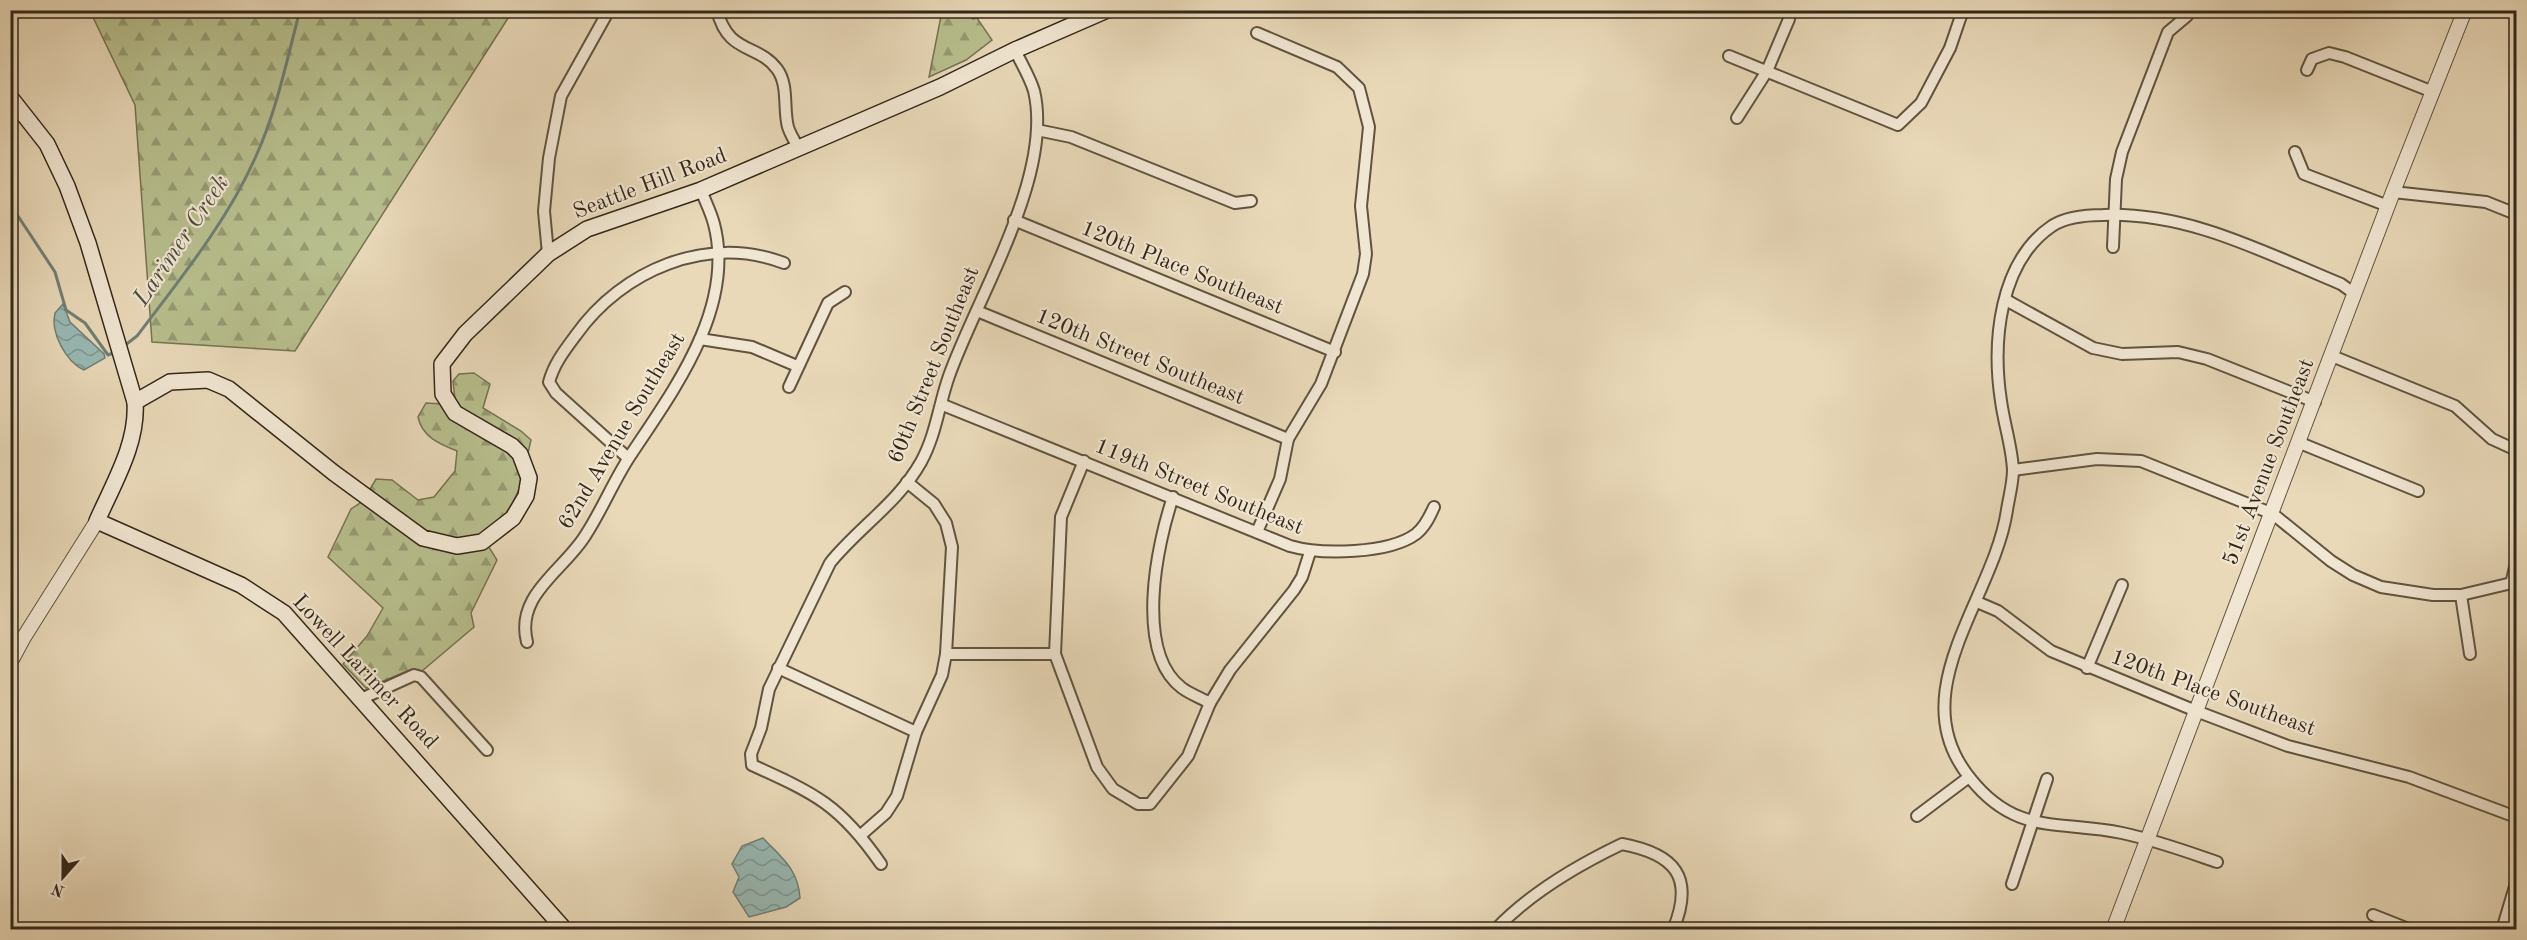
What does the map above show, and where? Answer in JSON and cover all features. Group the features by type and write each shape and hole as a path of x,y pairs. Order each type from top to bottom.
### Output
{"main road":[{"name":"Seattle Hill Road","path":"135,402 170,382 207,380 229,388 334,473 423,538 457,546 482,542 513,518 526,496 529,478 520,454 512,446 456,413 443,394 442,364 465,333 548,254 587,228 701,190 940,87 1015,50 1107,10"},
{"path":"10,97 47,144 67,186 88,243 135,402 136,418 132,441 97,521"},
{"name":"Lowell Larimer Road","path":"97,521 241,585 284,614 565,930"}],"street":[{"path":"548,254 544,212 549,158 561,96 609,10"},
{"path":"717,10 721,27 735,42 770,62 778,70 785,93 788,126 798,148"},
{"path":"1729,56 1898,125 1921,103 1950,48 1963,10"},
{"name":"51st Avenue Southeast","path":"2113,930 2300,444 2393,192 2465,10"},
{"path":"2114,247 2116,179 2122,152 2168,32 2187,16"},
{"path":"1737,118 1767,71 1789,19"},
{"path":"1257,33 1337,68 1359,88 1369,127 1360,206 1365,254 1363,274 1321,384 1288,439 1280,479 1257,532"},
{"name":"60th Street Southeast","path":"861,835 829,804 808,790 752,765 751,754 761,728 769,689 830,563 885,509 921,461 943,405 949,377 1014,220 1032,166 1036,130 1034,90 1015,50"},
{"path":"2307,70 2312,59 2330,53 2433,92"},
{"path":"1036,130 1071,137 1235,203 1251,201"},
{"path":"2295,153 2304,174 2388,206"},
{"name":"62nd Avenue Southeast","path":"527,642 523,627 532,599 585,538 628,458 664,406 700,339 715,290 718,254 714,224 701,190"},
{"path":"2393,192 2486,202 2517,214"},
{"path":"2217,862 2148,838 2100,829 2032,823 1992,801 1969,777 1948,737 1944,713 1945,686 1963,627 1977,602 2006,518 2013,470 1997,368 1998,337 2006,300 2017,263 2037,239 2055,224 2084,215 2116,214 2166,218 2205,229 2341,284 2355,294"},
{"name":"120th Place Southeast","path":"1014,220 1335,352"},
{"path":"628,458 556,393 549,382 554,367 586,320 611,294 638,277 669,264 718,254 744,252 784,263"},
{"path":"789,387 828,303 845,292"},
{"path":"2006,300 2093,348 2122,354 2178,351 2207,359 2315,402"},
{"name":"120th Street Southeast","path":"977,311 1288,439"},
{"path":"700,339 752,347 797,366"},
{"path":"2332,356 2454,406 2492,440 2517,450"},
{"name":"119th Street Southeast","path":"943,405 1310,552 1358,550 1397,543 1416,534 1428,521 1434,507"},
{"path":"2300,444 2418,491"},
{"path":"2013,470 2097,459 2141,461 2273,514 2353,575 2381,587 2433,595 2461,595 2514,581 2517,563"},
{"path":"1084,461 1061,518 1055,654 1097,767 1113,789 1138,804 1150,804 1188,756 1210,703 1230,670 1294,590 1302,576 1310,552"},
{"path":"881,864 861,835 886,813 897,796 916,732 942,675 946,654 952,547 946,523 934,504 907,482"},
{"path":"1173,497 1160,537 1154,635 1160,656 1180,687 1210,703"},
{"path":"10,663 97,521"},
{"path":"2087,668 2122,585"},
{"path":"2461,595 2470,654"},
{"name":"120th Place Southeast","path":"1977,602 1998,611 2051,651 2087,668 2288,746 2409,777 2517,817"},
{"path":"946,654 1055,654"},
{"path":"778,668 916,732"},
{"path":"361,699 414,675 421,677 487,750"},
{"path":"1917,816 1969,777"},
{"path":"2012,884 2047,779"},
{"path":"1495,930 1528,901 1556,882 1622,844 1644,848 1662,857 1676,869 1682,886 1683,906 1673,930"},
{"path":"2502,930 2517,883"},
{"path":"2373,915 2411,930"}],"green space":[{"path":"90,11 508,11 510,15 295,351 152,342 135,105"},
{"path":"942,11 963,11 973,19 977,18 992,40 966,60 929,77"},
{"path":"474,373 490,384 483,408 521,431 531,440 517,493 487,544 497,560 471,613 474,627 422,671 410,670 366,688 343,664 367,636 383,608 328,557 351,509 363,501 376,479 392,480 418,500 434,497 455,471 457,451 428,435 423,430 418,417 426,403 443,404 455,400 453,381 459,374"}],"water":[{"path":"63,304 70,322 104,354 105,358 84,370 71,360 57,337 55,313"},
{"path":"763,838 783,858 792,872 799,888 800,898 786,907 749,917 733,892 739,877 732,864 742,846"}],"waterway":[{"name":"Larimer Creek","path":"124,346 137,336 186,271 217,227 244,180 270,121 300,10"},
{"name":"Larimer Creek","path":"10,204 55,272 66,310 85,323 108,355 113,353"}]}
